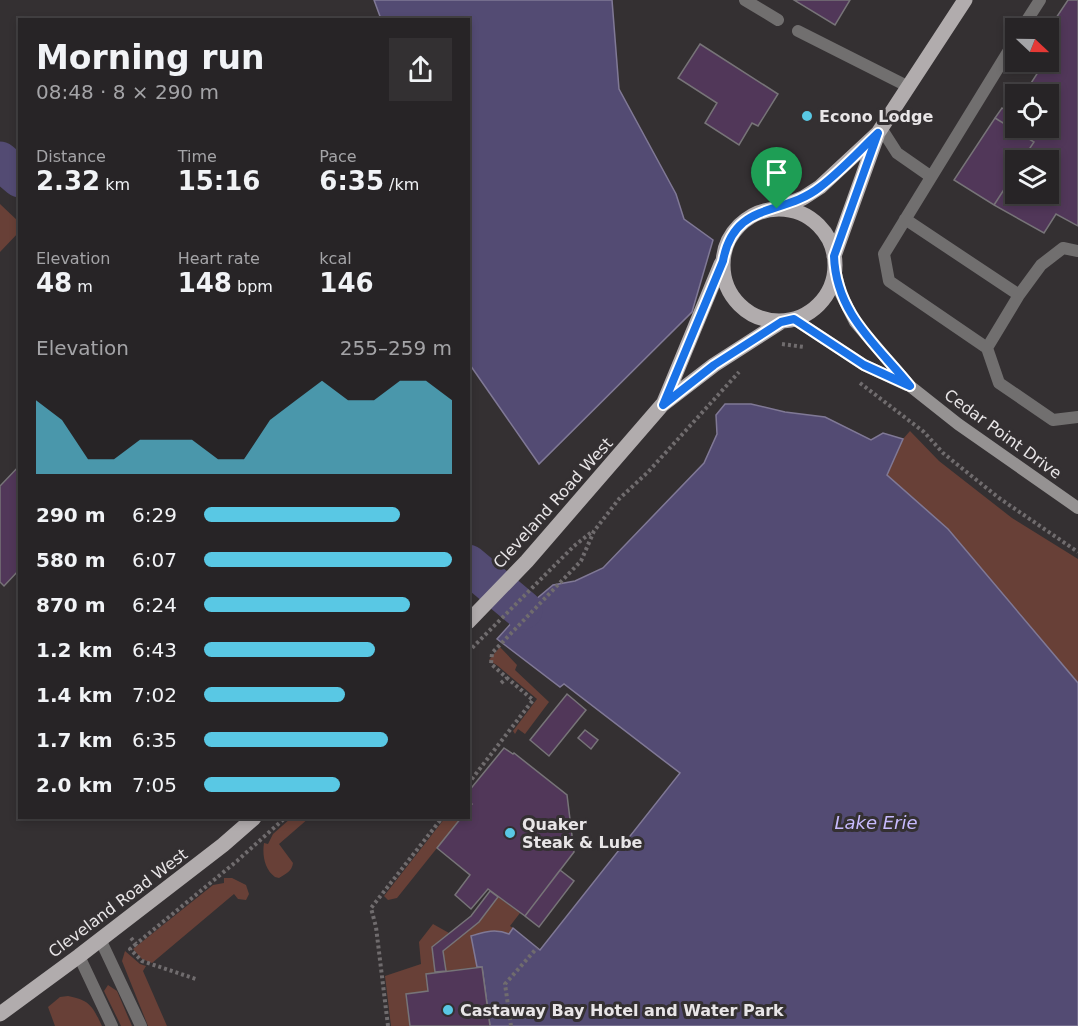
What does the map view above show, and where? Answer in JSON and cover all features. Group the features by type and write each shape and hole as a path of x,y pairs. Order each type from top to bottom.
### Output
{"main road":[{"path":"777,209 820,188 879,131 965,0"},
{"path":"835,263 827,237 815,221 803,214 777,209 763,211 740,224 725,247 723,261 725,281 734,299 754,316 788,320 807,314 818,306 832,283 835,263 879,131"},
{"name":"Cleveland Road West","path":"663,405 723,261"},
{"name":"Cedar Point Drive","path":"835,263 841,294 855,322 910,386 958,424 1078,508"},
{"name":"Cedar Point Drive","path":"788,320 864,365 910,386"},
{"name":"Cleveland Road West","path":"470,620 527,561 663,405 714,365 788,320"},
{"name":"Cleveland Road West","path":"0,1014 223,845 253,819"}],"street":[{"path":"745,0 778,20"},
{"path":"1028,18 1040,0"},
{"path":"798,31 909,87"},
{"path":"1005,57 884,254 889,281 987,348 999,383 1053,420 1078,417"},
{"path":"879,131 897,153 930,176"},
{"path":"905,219 1019,295"},
{"path":"987,348 1019,295 1041,265 1063,248 1078,251"},
{"path":"100,939 141,1026"},
{"path":"79,956 112,1026"}],"path":[{"path":"775,346 785,343 806,347"},
{"path":"470,650 573,546 594,531 620,499 746,366"},
{"path":"853,378 924,432 943,453 999,498 1078,552"},
{"path":"470,781 533,700 490,664 492,653 581,561 594,531"},
{"path":"501,683 507,678"},
{"path":"388,1026 376,927 371,908 441,819"},
{"path":"136,944 130,949 142,961 196,980"},
{"path":"511,1026 505,984 537,948"}],"shaded area":[{"path":"0,204 18,221 18,233 0,252"},
{"path":"910,431 939,461 1012,518 1078,559 1078,683 1016,613 886,475 903,439"},
{"path":"500,647 517,665 515,670 549,702 525,734 518,729 515,734 513,731 537,699 489,660"},
{"path":"290,819 308,819 279,844 293,863 290,870 279,878 275,877 267,867 263,853 264,843 268,844 273,834"},
{"path":"444,819 460,819 397,898 388,900 384,896"},
{"path":"224,878 232,878 246,885 249,894 246,900 238,899 234,894 152,963 142,959 133,949 213,885 224,883"},
{"path":"498,897 520,913 510,926 513,928 509,934 494,931 471,936 477,967 446,971 443,951 479,922"},
{"path":"433,924 449,933 432,947 435,972 426,975 428,991 406,994 410,1026 391,1026 385,976 421,964 419,942"},
{"path":"125,951 140,964 146,966 143,971 167,1026 148,1026 122,961"},
{"path":"108,985 117,991 132,1026 121,1026 104,991"},
{"path":"68,996 90,1005 102,1026 55,1026 48,1007 60,997"}],"water":[{"path":"374,0 612,0 619,89 676,194 684,219 713,240 692,312 539,464 470,365 470,18 381,18"},
{"name":"Lake Erie","path":"725,404 751,404 785,412 825,417 871,440 883,433 903,439 887,475 948,529 1078,683 1078,1026 490,1026 482,967 477,967 471,936 494,931 509,934 513,928 540,950 680,773 564,684 560,687 497,639 523,610 553,585 575,581 603,568 704,463 717,434 716,415"}],"building":[{"path":"794,0 850,0 835,25"},
{"path":"1068,0 1078,0 1078,226 1056,214 1044,233 994,205 1005,188 1005,204 1059,204 1059,150 1029,150 1034,142 1028,138 1059,138 1059,84 1030,84 1038,72 1059,72 1059,18 1056,18"},
{"path":"700,44 778,94 758,126 752,123 739,145 705,123 717,103 678,78"},
{"path":"1002,108 1005,110 1005,124 995,118"},
{"path":"995,118 1005,124 1005,138 1028,138 1034,142 1029,150 1005,150 1005,188 994,205 954,180"},
{"path":"18,467 18,571 4,586 0,582 0,486"},
{"path":"567,694 586,710 549,756 530,740"},
{"path":"585,730 598,740 591,749 578,738"},
{"name":"Quaker Steak & Lube","path":"504,748 514,753 567,795 574,852 525,916 488,889 471,909 455,895 470,875 437,848 460,819 470,819 472,804 470,790"},
{"path":"560,870 574,881 539,927 525,916"},
{"path":"490,891 498,897 479,922 443,951 446,971 435,972 432,947 471,916"},
{"name":"Castaway Bay Hotel and Water Park","path":"482,967 490,1026 410,1026 406,994 428,991 426,974"}],"waterway":[{"path":"0,161 18,176"},
{"path":"470,566 523,610"}],"place":[{"name":"Econo Lodge","path":"807,116"},
{"name":"Quaker Steak & Lube","path":"510,833"},
{"name":"Castaway Bay Hotel and Water Park","path":"448,1010"}],"route":[{"path":"878,133 834,256 835,270 841,294 855,322 910,386 864,365 794,319 781,322 714,365 663,405 723,261 725,247 731,235 751,216 777,209 820,188 878,133"}]}
